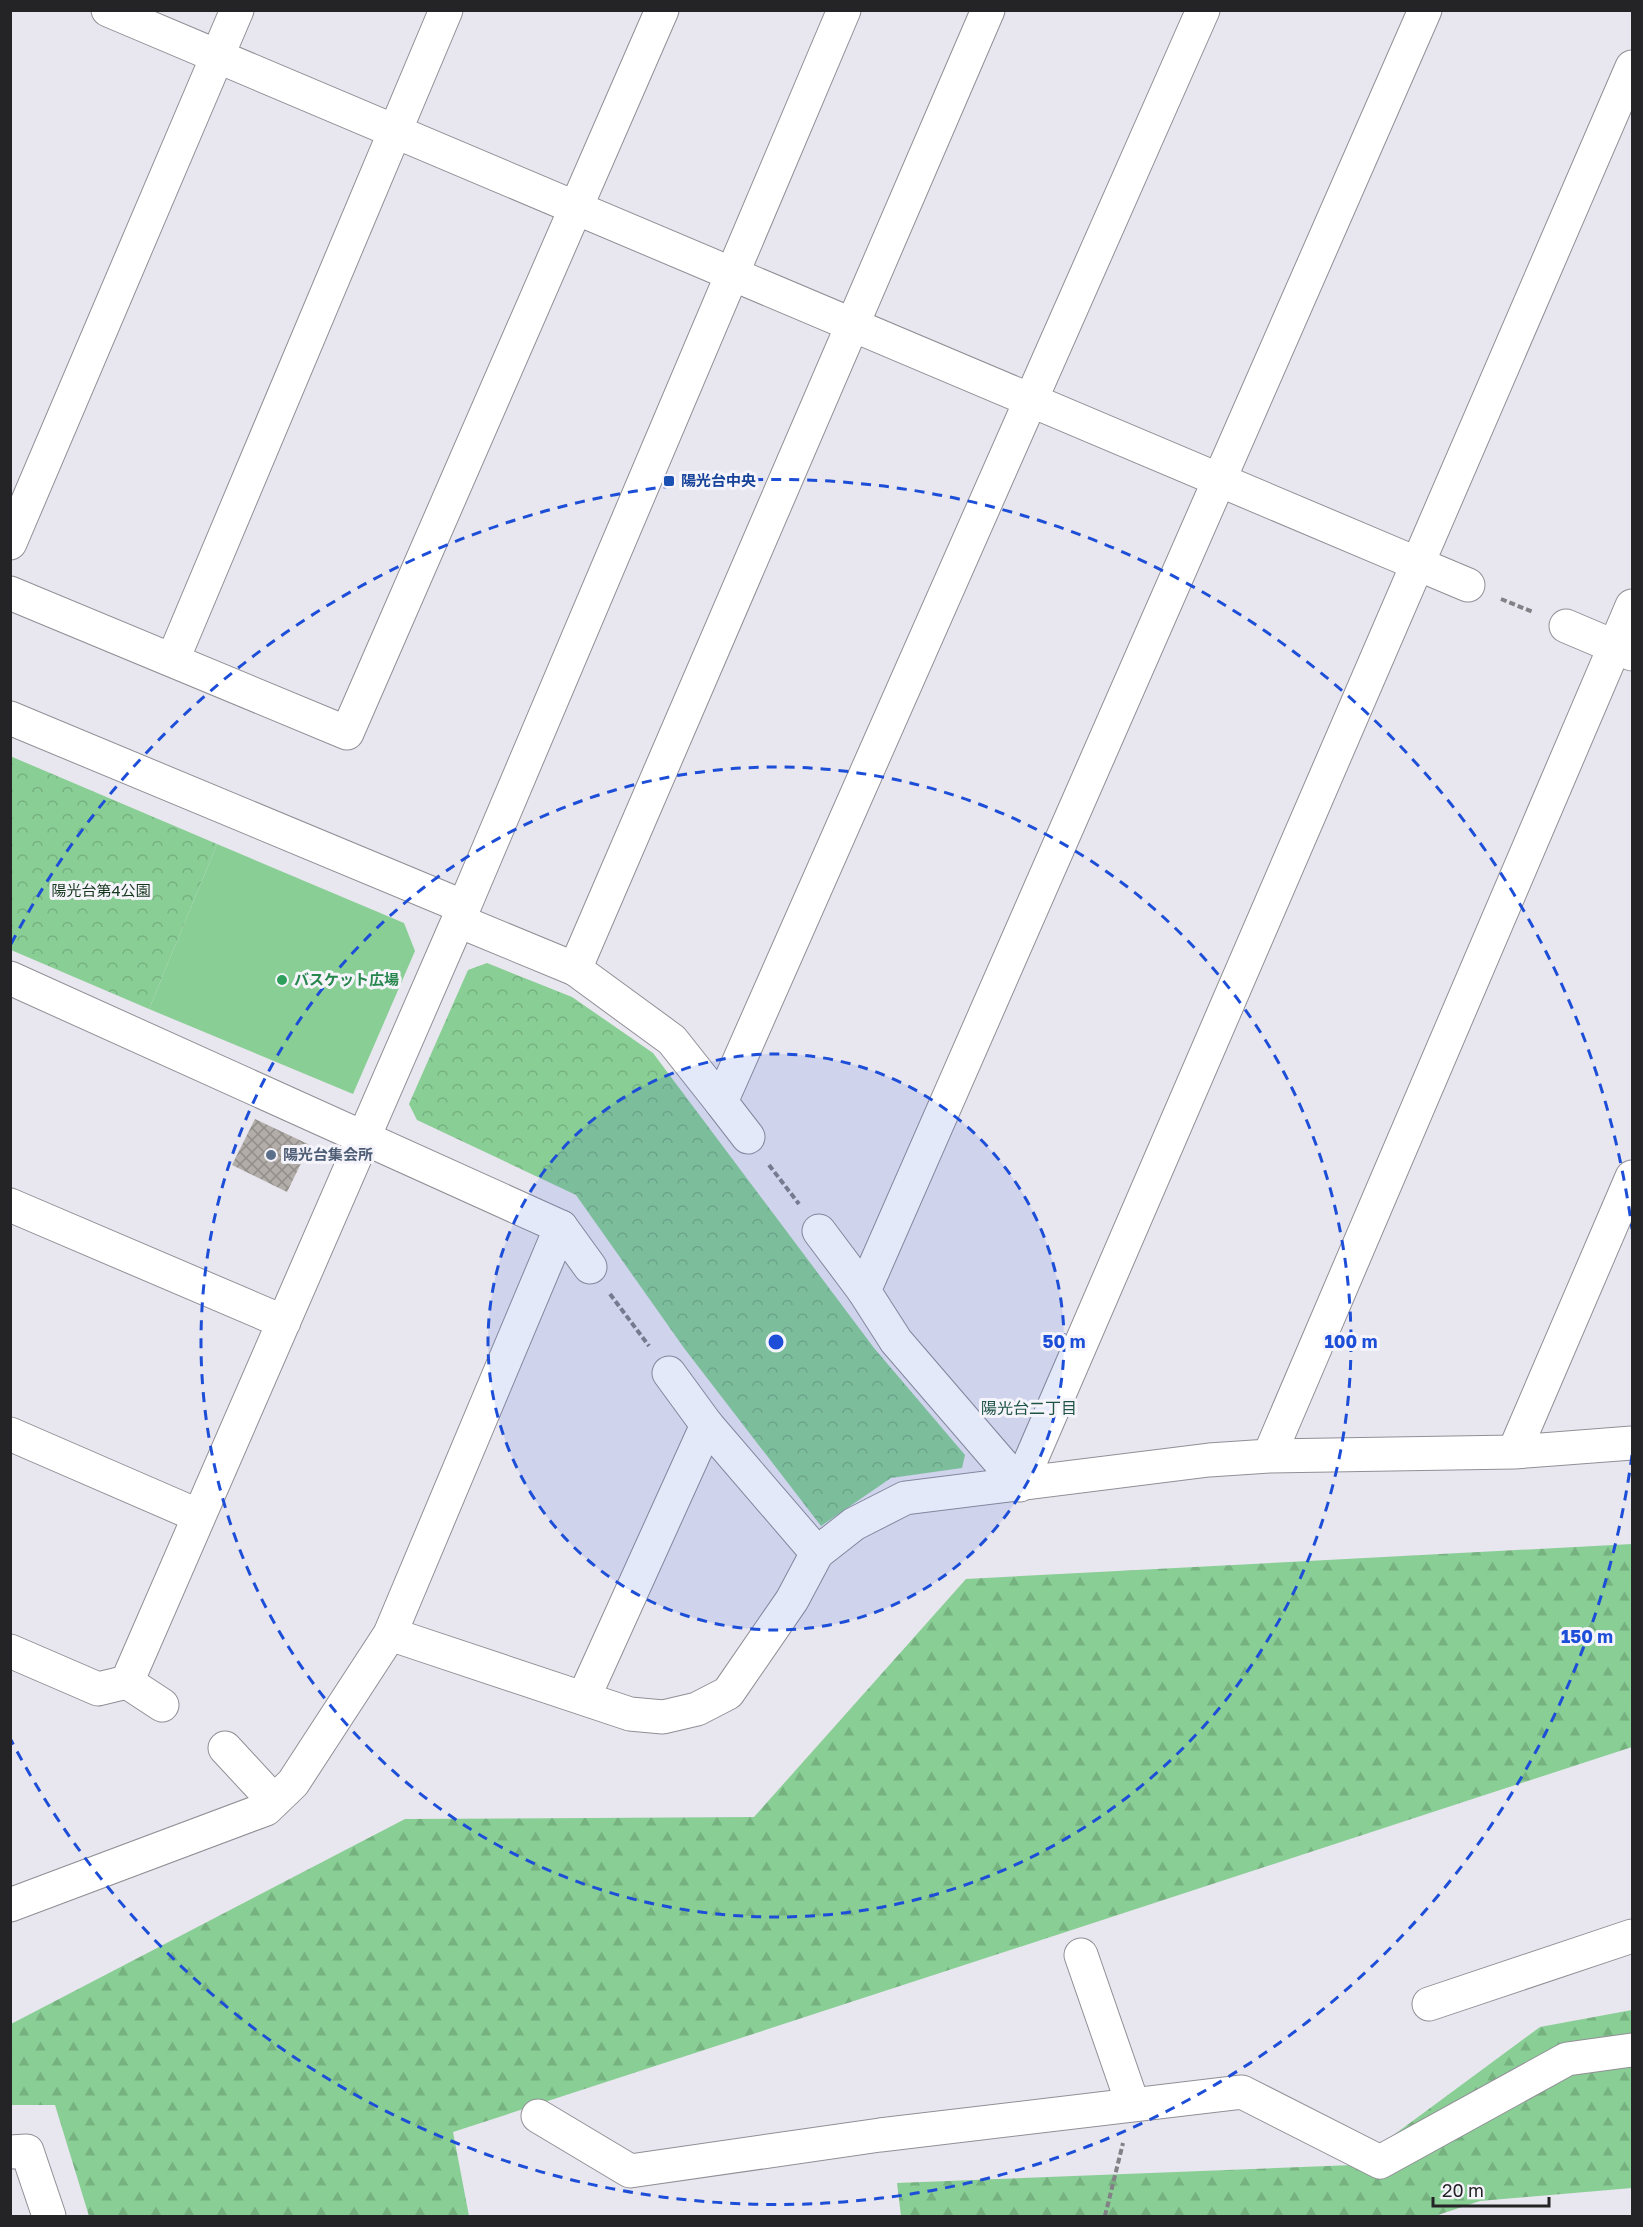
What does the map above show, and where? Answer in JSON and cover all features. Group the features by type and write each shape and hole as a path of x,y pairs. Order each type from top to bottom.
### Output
{"street":[{"path":"108,10 1467,585"},
{"path":"10,543 237,10"},
{"path":"173,659 446,10"},
{"path":"10,593 347,733 662,10"},
{"path":"127,1682 461,914 844,10"},
{"path":"575,969 988,10"},
{"path":"721,1102 1203,10"},
{"path":"864,1291 1425,10"},
{"path":"1020,1485 1632,67"},
{"path":"1269,1456 1624,650 1632,606"},
{"path":"1566,626 1624,650"},
{"path":"10,718 461,914 575,969 672,1040 748,1137"},
{"path":"10,978 561,1227 590,1266"},
{"path":"1514,1452 1632,1177"},
{"path":"10,1205 284,1322"},
{"path":"10,1905 266,1809 293,1783 390,1634 561,1227"},
{"path":"819,1231 864,1291 896,1341 1020,1485"},
{"path":"669,1373 707,1425 817,1553"},
{"path":"584,1697 707,1425"},
{"path":"10,1434 199,1516"},
{"path":"390,1634 630,1714 663,1717 697,1709 728,1694 792,1600 817,1553 854,1524 905,1498 1209,1460 1269,1456 1514,1452 1632,1443"},
{"path":"10,1652 98,1689 127,1682 162,1706"},
{"path":"225,1749 274,1801"},
{"path":"1429,2004 1632,1936"},
{"path":"1081,1955 1133,2105"},
{"path":"538,2116 630,2171 880,2135 1242,2092 1380,2162 1567,2059 1632,2050"},
{"path":"10,2152 27,2151 49,2217"}],"path":[{"path":"1467,585 1566,626"},
{"path":"748,1137 819,1231"},
{"path":"590,1266 669,1373"},
{"path":"1105,2217 1133,2105"}],"green space":[{"name":"陽光台第4公園","path":"10,756 217,844 149,1009 11,950"},
{"name":"バスケット広場","path":"217,844 404,923 415,951 353,1094 149,1009"},
{"path":"487,963 572,997 653,1053 874,1348 965,1455 962,1468 891,1478 821,1526 684,1348 576,1195 417,1120 409,1104 468,970"},
{"path":"1632,1544 1632,1747 453,2132 469,2216 89,2216 55,2105 11,2105 11,2024 405,1819 754,1817 966,1579"},
{"path":"1632,2010 1632,2188 1480,2201 1435,2216 901,2216 897,2183 1353,2165 1540,2027"}],"building":[{"name":"陽光台集会所","path":"255,1119 310,1145 287,1192 232,1165"}],"place":[{"name":"陽光台中央","path":"669,481"},
{"name":"バスケット広場","path":"282,980"},
{"name":"陽光台集会所","path":"271,1155"}],"district":[{"name":"陽光台二丁目","path":"1029,1408"}]}
